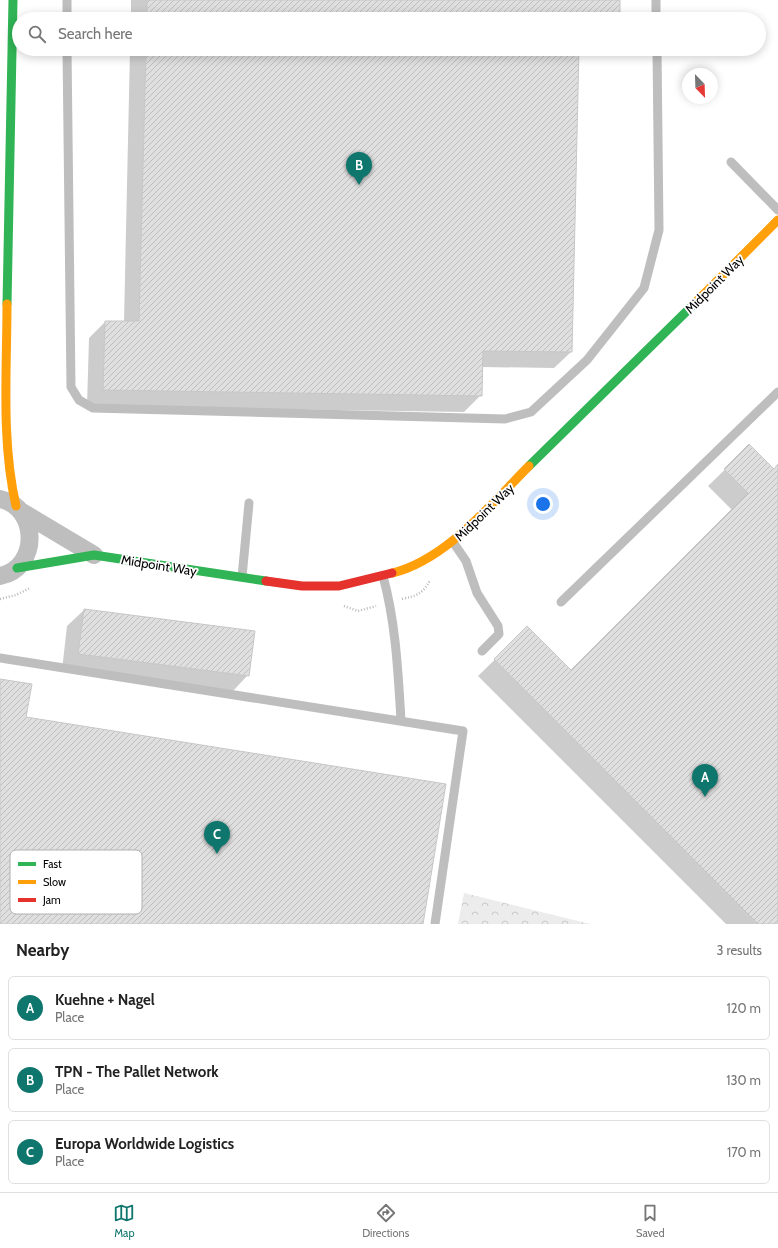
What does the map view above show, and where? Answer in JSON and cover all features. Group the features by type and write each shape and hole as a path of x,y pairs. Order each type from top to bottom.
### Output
{"street":[{"path":"13,0 13,12"},
{"path":"5,574 27,555 31,540 29,524 13,506 3,441 3,301 12,30"},
{"name":"Midpoint Way","path":"5,574 94,555 309,586 339,586 405,570 453,542 778,220"},
{"name":"Midpoint Way","path":"13,506 94,555"}],"lane":[{"path":"67,0 67,12"},
{"path":"656,0 656,12"},
{"path":"67,56 71,387 79,400 93,408 505,419 531,412 581,366 644,288 659,230 657,56"},
{"path":"731,162 778,210"},
{"path":"561,602 778,392"},
{"path":"242,577 249,503"},
{"path":"453,542 466,561 477,593 498,626 499,634 482,651"},
{"path":"383,576 390,602 397,651 401,720"},
{"path":"0,658 401,720 463,732 435,924"}],"path":[{"path":"337,604 358,611 419,595 425,590 433,575"},
{"path":"0,599 16,596 36,584"}],"green space":[{"path":"464,893 590,924 458,924"}],"building":[{"path":"147,0 620,0 620,12 147,12"},
{"path":"146,56 579,56 572,352 483,351 482,396 103,390 105,321 139,321"},
{"path":"749,444 774,469 778,464 778,924 758,924 494,659 527,626 571,670 748,493 724,469"},
{"path":"84,609 255,631 249,676 78,654"},
{"path":"0,679 32,684 26,717 446,784 423,924 0,924"}],"traffic: fast":[{"path":"13,0 13,12"},
{"path":"7,304 12,51"},
{"path":"529,466 694,304"},
{"path":"17,568 94,555 266,581"}],"traffic: slow":[{"path":"694,304 778,220"},
{"path":"7,304 6,405 8,456 16,506"},
{"path":"392,573 412,566 431,556 449,543 483,513 529,466"}],"traffic: jam":[{"path":"266,581 302,586 339,586 392,573"}],"place":[{"name":"TPN - The Pallet Network","path":"359,185"},
{"name":"Kuehne + Nagel","path":"705,797"},
{"name":"Europa Worldwide Logistics","path":"217,854"}]}
